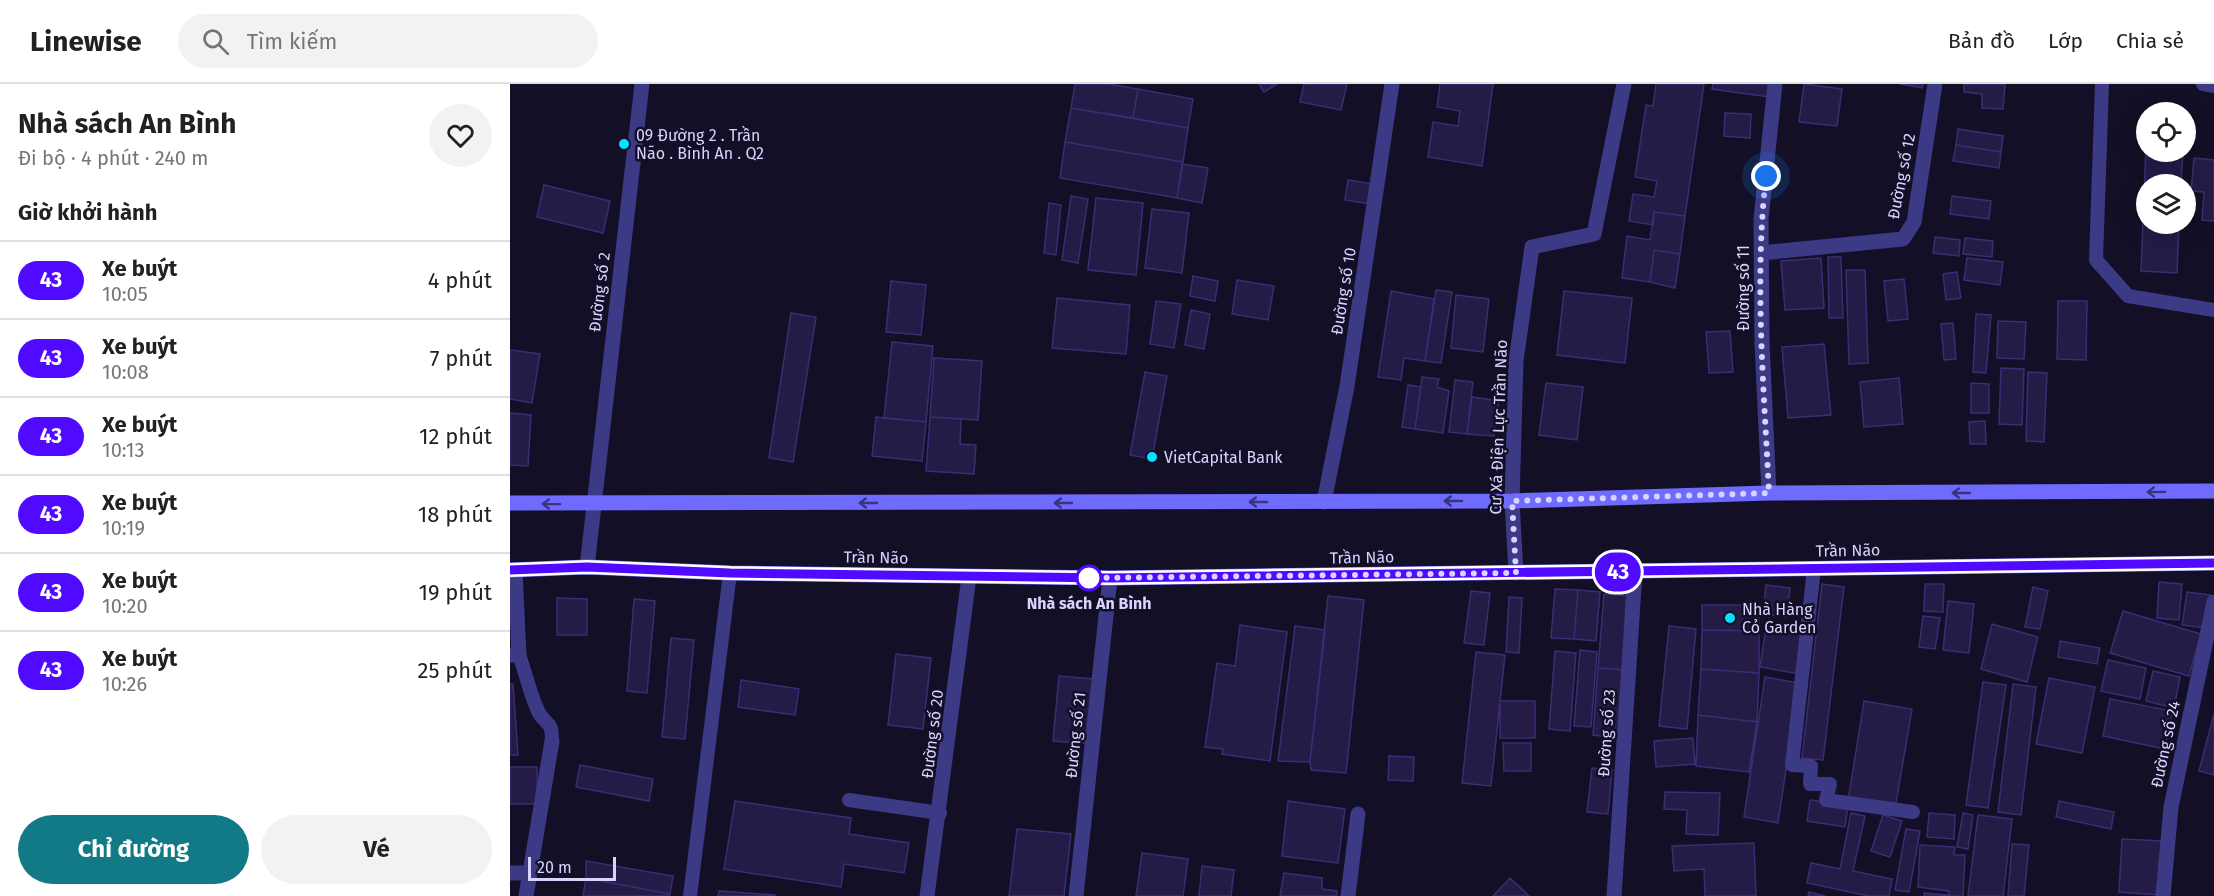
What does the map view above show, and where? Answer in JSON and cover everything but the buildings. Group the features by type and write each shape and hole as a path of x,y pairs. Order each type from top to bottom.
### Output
{"main road":[{"path":"510,503 1512,501 1769,493 2214,491"},
{"name":"Trần Não","path":"512,570 587,567 730,573 1110,578 2214,563"}],"street":[{"name":"Đường số 2","path":"587,567 592,504 642,84"},
{"name":"Đường số 10","path":"1324,502 1347,386 1392,84"},
{"name":"Cư Xá Điện Lực Trần Não","path":"1516,573 1512,501 1516,361 1532,247 1594,234 1624,84"},
{"name":"Đường số 11","path":"1769,493 1762,343 1761,219 1775,84"},
{"name":"Đường số 12","path":"1761,253 1903,239 1914,222 1935,84"},
{"path":"512,570 515,655"},
{"name":"Đường số 23","path":"1614,896 1635,572"},
{"name":"Đường số 20","path":"927,896 940,813 969,577"},
{"name":"Đường số 21","path":"1076,896 1110,578"},
{"name":"Đường số 24","path":"2163,896 2170,807 2214,602"},
{"path":"526,896 552,741"},
{"path":"1348,896 1358,814"},
{"path":"510,873 529,873"}],"lane":[{"path":"2102,84 2096,260 2128,296 2214,310"},
{"path":"2203,84 2214,86"},
{"path":"1814,568 1792,765 1811,766 1810,784 1830,784 1826,800 1913,812"},
{"path":"690,896 730,573"},
{"path":"515,655 540,713 552,728 552,741"},
{"path":"849,801 940,813"}],"bus line":[{"name":"43","path":"510,570 587,567 730,573 1110,578 2214,563"}],"place":[{"name":"09 Đường 2 . Trần Não . Bình An . Q2","path":"624,144"},
{"name":"VietCapital Bank","path":"1152,457"},
{"name":"Nhà sách An Bình","path":"1089,578"},
{"name":"Nhà Hàng Cỏ Garden","path":"1730,618"}],"route":[{"path":"1089,578 1087,578 1516,573 1512,501 1769,493 1762,343 1761,219 1766,176"}]}
